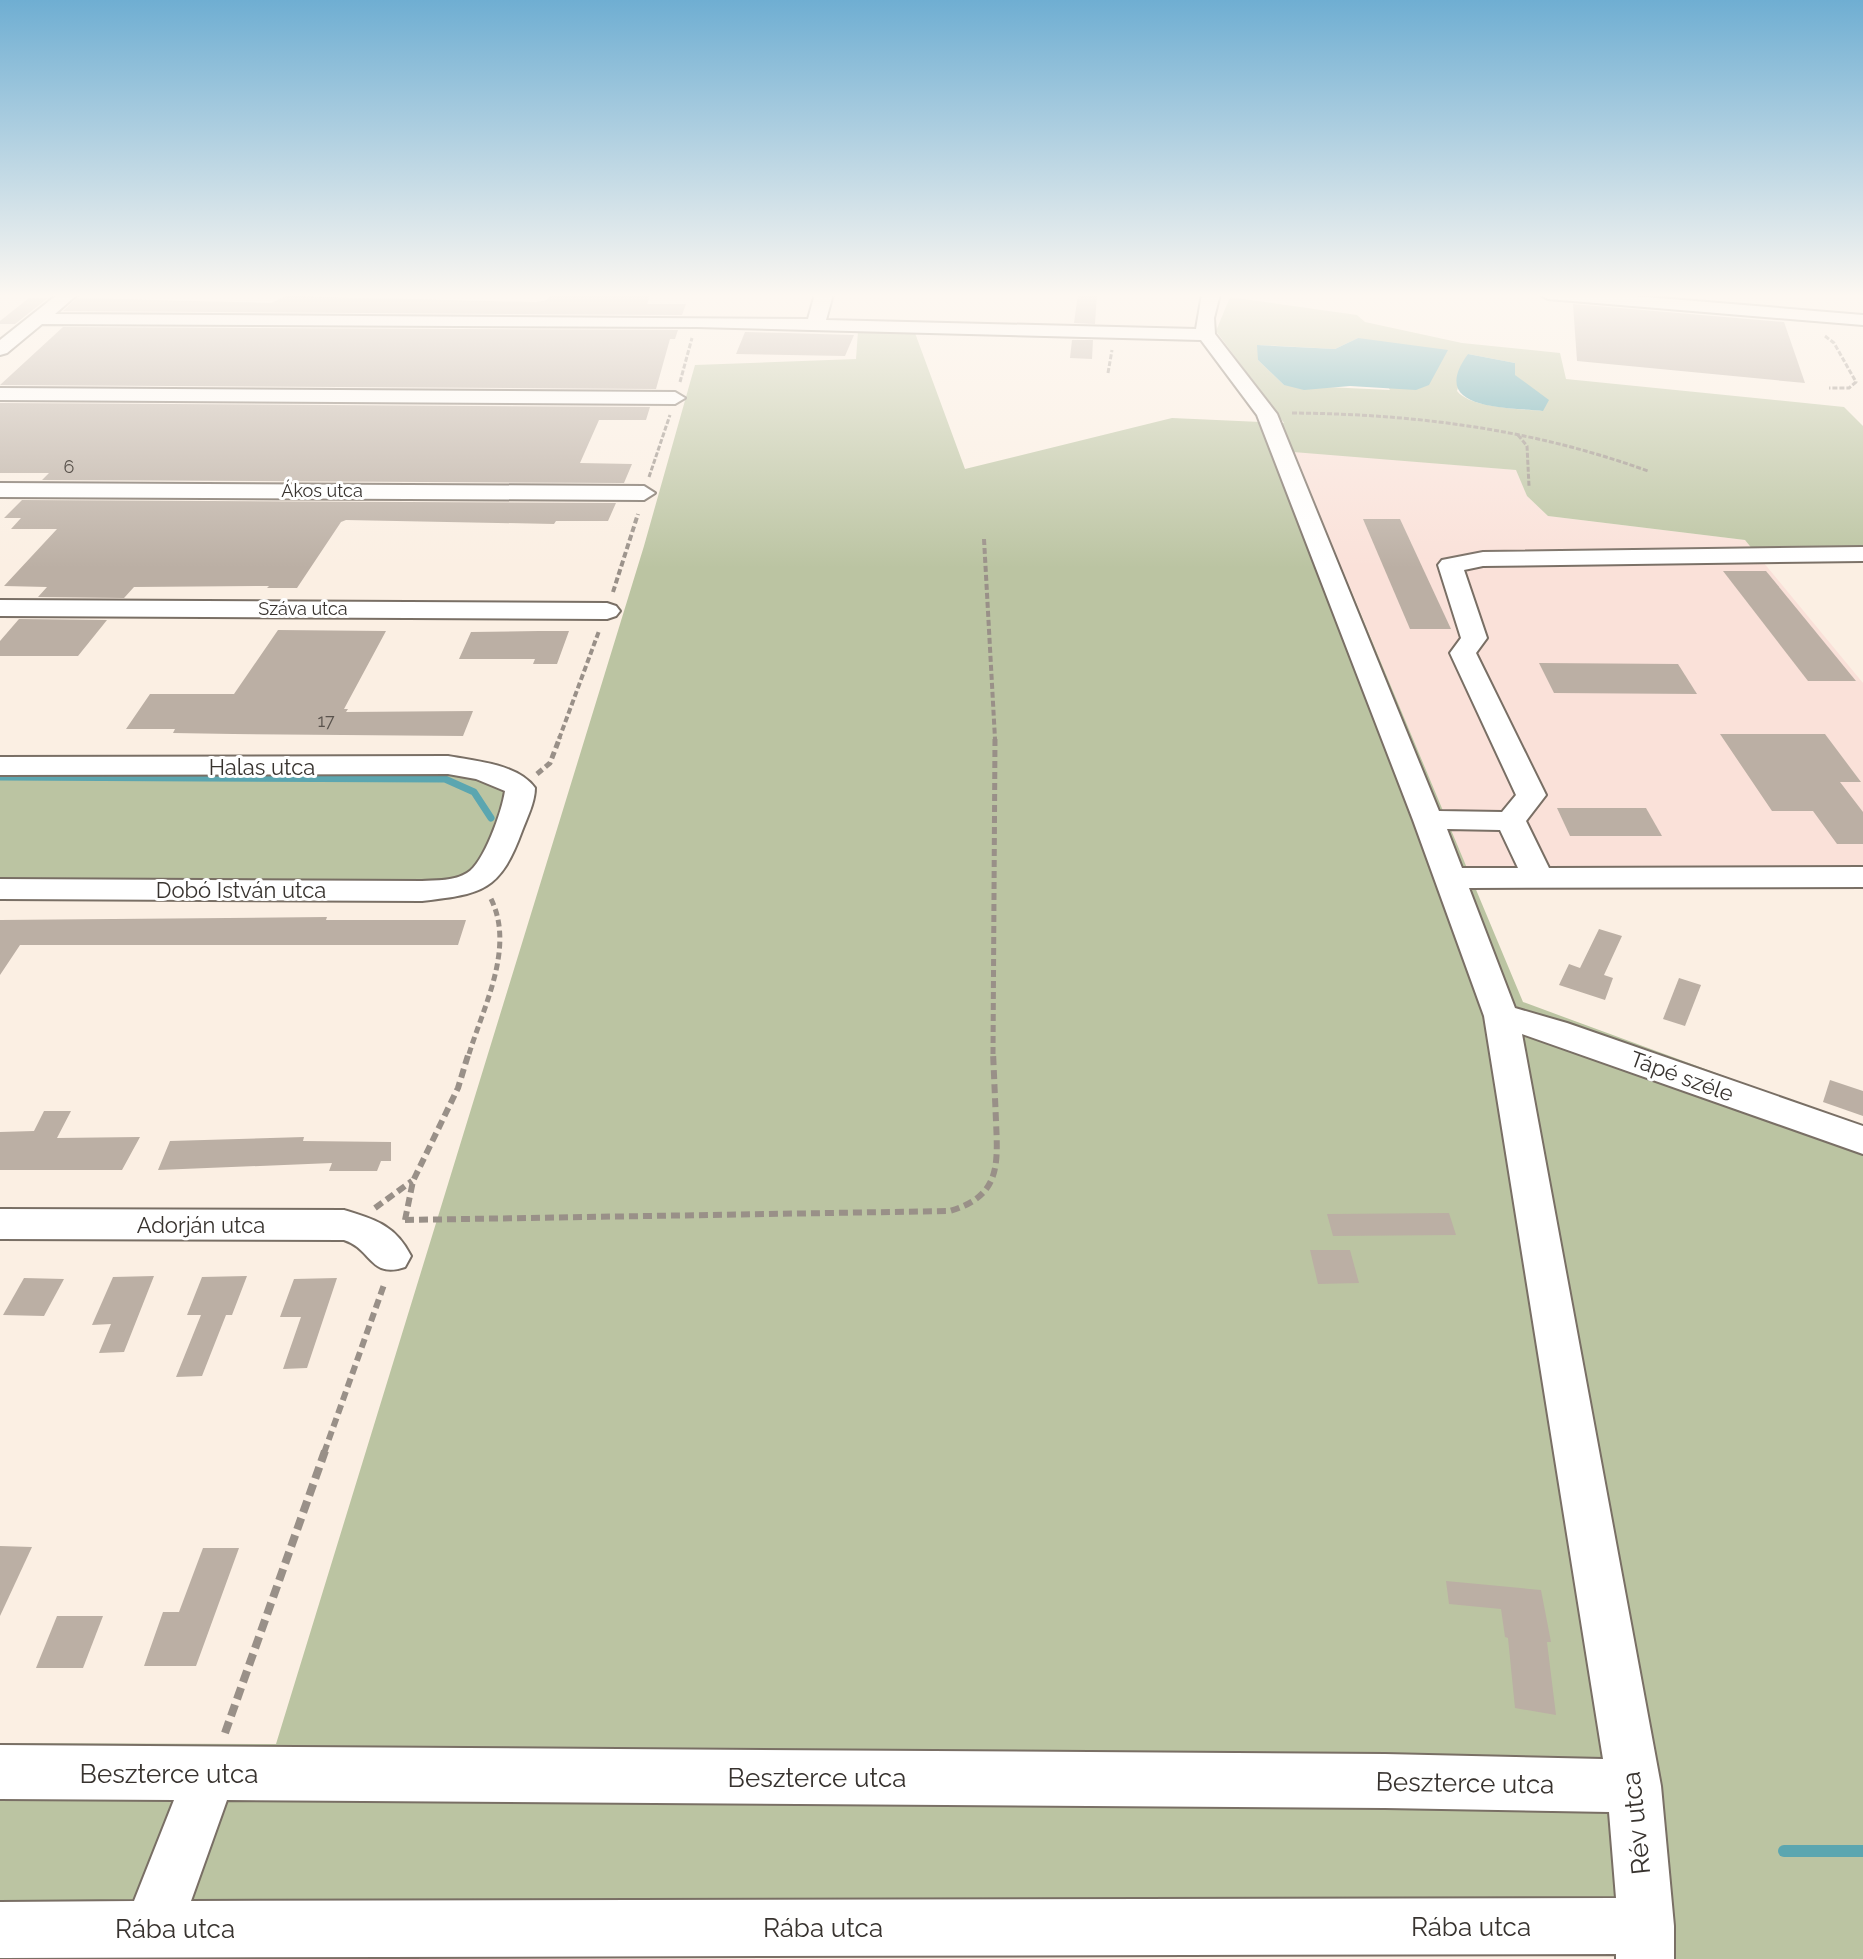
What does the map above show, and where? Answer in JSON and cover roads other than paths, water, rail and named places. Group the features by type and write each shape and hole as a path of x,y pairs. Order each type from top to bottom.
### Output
{"street":[{"name":"Rév utca","path":"1245,385 1267,414 1428,820 1501,1016 1634,1786 1645,1943"},
{"path":"0,394 675,398"},
{"name":"Ákos utca","path":"0,490 644,493"},
{"path":"1511,821 1531,795 1463,653 1474,638 1450,565 1483,559 1863,554"},
{"name":"Száva utca","path":"0,608 607,611"},
{"name":"Halas utca","path":"0,766 448,765 478,769 520,788 493,863 480,879"},
{"path":"1428,820 1511,821"},
{"path":"1511,821 1538,878"},
{"path":"1450,878 1863,877"},
{"name":"Dobó István utca","path":"0,889 422,891 480,879"},
{"name":"Tápé széle","path":"1501,1016 1555,1031 1863,1140"},
{"name":"Adorján utca","path":"0,1224 344,1225 369,1233 391,1256"},
{"name":"Beszterce utca","path":"0,1772 1369,1781 1634,1786"},
{"path":"152,1929 210,1774"},
{"name":"Rába utca","path":"0,1930 1645,1943"}],"water":[{"path":"1286,385 1428,385 1416,390 1350,386 1304,390"},
{"path":"1529,385 1549,400 1543,411 1492,406 1464,396 1457,386"}],"waterway":[{"path":"0,777 445,779 474,792 491,818"},
{"path":"1784,1851 1863,1851"}]}
